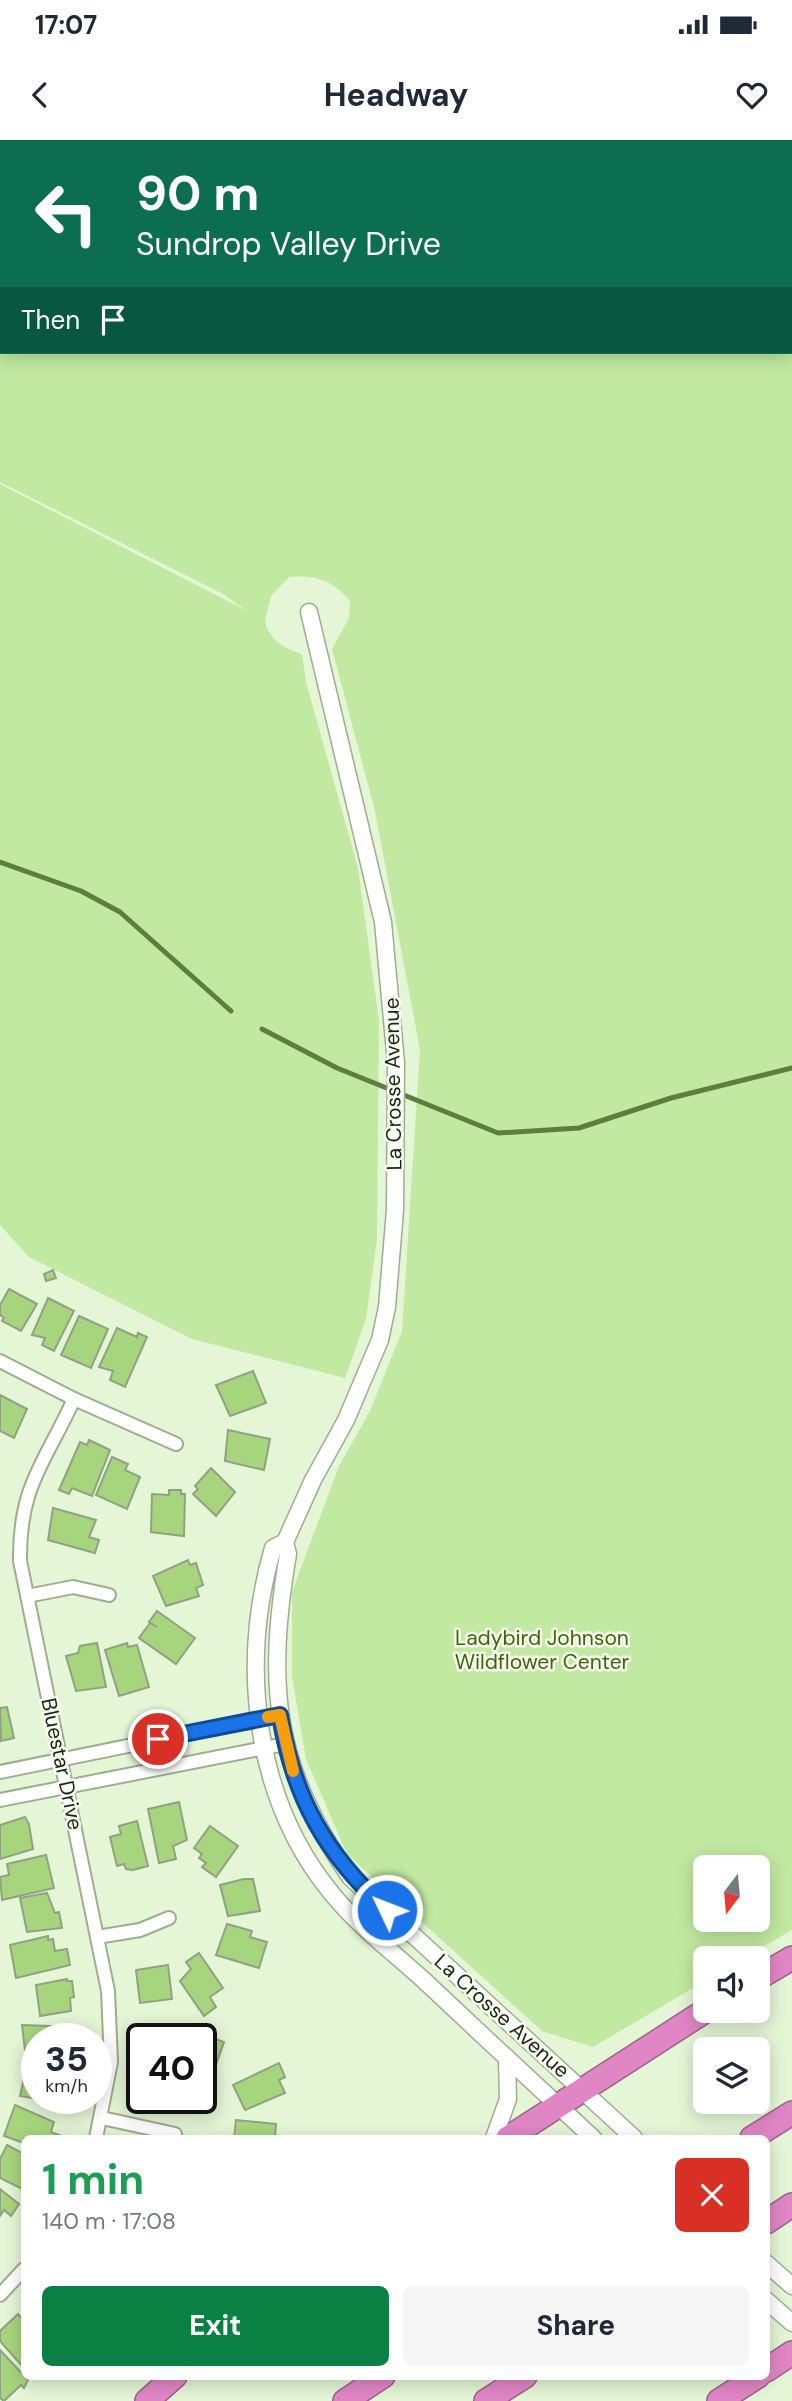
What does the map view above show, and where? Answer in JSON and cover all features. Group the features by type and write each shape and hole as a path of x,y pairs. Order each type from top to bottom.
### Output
{"highway":[{"path":"770,1971 792,1958"},
{"path":"513,2135 693,2019"},
{"path":"757,2135 792,2113"},
{"path":"770,2219 792,2205"},
{"path":"770,2367 792,2353"},
{"path":"147,2401 171,2380"},
{"path":"345,2401 377,2380"},
{"path":"486,2401 519,2380"},
{"path":"719,2401 752,2380"}],"street":[{"name":"La Crosse Avenue","path":"309,612 383,922 396,1063 397,1111 392,1262 380,1340 346,1420 313,1480 285,1542 288,1554 277,1645 280,1715 285,1744 303,1797 325,1839 351,1877 630,2135"},
{"path":"0,1361 74,1399 176,1444"},
{"name":"Bluestar Drive","path":"74,1399 33,1478 24,1504 20,1561 108,1992 111,2034 109,2085 97,2135"},
{"name":"La Crosse Avenue","path":"285,1542 273,1548 257,1618 258,1719 277,1798 295,1836 333,1895 590,2135"},
{"path":"27,1596 73,1587 109,1595"},
{"path":"0,1772 280,1715"},
{"path":"0,1800 285,1744"},
{"path":"97,1937 140,1930 169,1918"},
{"path":"495,2135 508,2099 507,2059"},
{"path":"102,2118 175,2134"},
{"path":"770,2267 786,2281"},
{"path":"0,2295 21,2272"},
{"path":"770,2304 792,2323"}],"green space":[{"name":"Ladybird Johnson Wildflower Center","path":"0,354 792,354 792,1930 765,1946 693,1946 693,1988 593,2047 542,2031 347,1854 306,1759 292,1677 292,1592 339,1466 370,1411 402,1331 420,1050 375,811 332,649 349,618 350,601 337,588 323,580 289,577 271,596 265,621 270,634 279,643 302,654 306,682 358,868 379,1020 377,1239 366,1319 345,1378 192,1339 29,1257 0,1225 0,484 247,611 223,594 0,482"}],"building":[{"path":"53,1270 56,1278 46,1281 44,1274"},
{"path":"9,1289 37,1304 21,1331 2,1321 4,1318 0,1315 0,1305"},
{"path":"48,1298 74,1311 54,1351 42,1345 45,1338 32,1335"},
{"path":"79,1316 108,1329 91,1368 61,1355"},
{"path":"117,1328 137,1337 138,1333 147,1337 125,1387 110,1380 113,1371 99,1367"},
{"path":"253,1371 266,1403 230,1416 216,1385"},
{"path":"0,1395 27,1409 14,1438 0,1431"},
{"path":"228,1430 270,1439 264,1470 225,1461"},
{"path":"89,1440 110,1450 92,1496 72,1488 69,1494 59,1490 80,1442 87,1445"},
{"path":"112,1457 128,1464 125,1470 140,1477 127,1509 96,1495"},
{"path":"211,1468 235,1492 216,1516 193,1494 198,1489 195,1486"},
{"path":"169,1490 181,1490 181,1494 185,1494 184,1536 151,1532 152,1494 169,1495"},
{"path":"53,1508 96,1520 89,1537 99,1540 95,1553 48,1540"},
{"path":"188,1560 190,1565 196,1563 203,1585 196,1588 199,1596 166,1606 153,1576"},
{"path":"157,1611 195,1638 176,1664 139,1638 150,1623 157,1627 149,1622"},
{"path":"97,1643 106,1687 76,1691 66,1656 78,1653 80,1646"},
{"path":"127,1643 128,1647 137,1645 149,1687 119,1696 105,1650"},
{"path":"7,1707 14,1738 1,1741 0,1708"},
{"path":"179,1802 187,1840 173,1846 176,1859 159,1863 148,1809"},
{"path":"25,1817 29,1824 33,1849 0,1859 0,1825"},
{"path":"137,1821 148,1866 133,1870 126,1869 124,1864 117,1866 110,1837 121,1834 119,1826"},
{"path":"210,1826 238,1846 216,1877 202,1867 206,1863 199,1858 202,1854 194,1848"},
{"path":"46,1855 54,1888 2,1900 0,1877 9,1875 7,1864"},
{"path":"253,1879 260,1911 228,1916 220,1885"},
{"path":"47,1893 55,1913 59,1912 62,1928 27,1932 20,1898"},
{"path":"227,1924 252,1931 250,1937 267,1942 259,1968 216,1955"},
{"path":"48,1936 48,1940 53,1939 55,1951 67,1949 70,1965 16,1978 10,1945"},
{"path":"199,1953 223,1988 210,1997 216,2007 204,2016 180,1981 191,1969 186,1962"},
{"path":"168,1965 172,1999 140,2003 136,1970"},
{"path":"67,1979 72,1981 74,1997 70,1998 71,2011 40,2016 36,1985"},
{"path":"217,2039 224,2042 217,2062"},
{"path":"279,2063 285,2077 279,2080 285,2093 245,2110 233,2085"},
{"path":"15,2105 21,2108 21,2114 36,2114 54,2122 51,2132 59,2135 21,2135 21,2142 4,2136"},
{"path":"236,2120 276,2124 275,2135 234,2135"},
{"path":"7,2145 21,2152 21,2188 0,2178 0,2159"},
{"path":"0,2189 19,2204 11,2216 4,2210 0,2216"},
{"path":"18,2314 21,2318 21,2365 0,2341 0,2331"},
{"path":"0,2350 21,2372 21,2380 28,2380 24,2388 21,2385 4,2401 0,2398"}],"waterway":[{"path":"0,862 81,891 120,912 231,1011"},
{"path":"262,1029 337,1068 498,1133 579,1128 671,1098 792,1068"}],"slow traffic":[{"path":"268,1717 280,1715 293,1771"}],"route":[{"path":"158,1739 280,1715 290,1762 303,1797 325,1839 351,1877 387,1910"}]}
